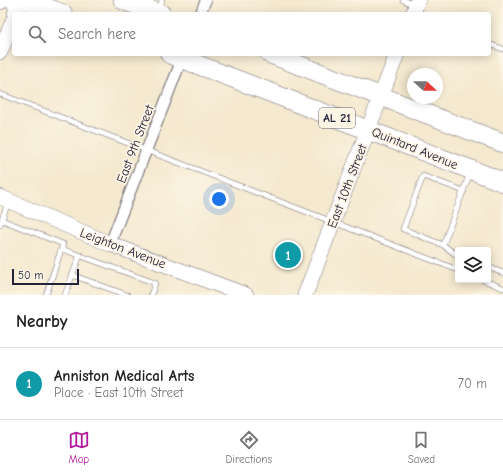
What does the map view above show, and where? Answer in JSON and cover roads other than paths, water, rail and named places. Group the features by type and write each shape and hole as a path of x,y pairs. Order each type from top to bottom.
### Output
{"highway":[{"path":"26,0 58,12"},
{"path":"123,0 160,9"},
{"name":"Quintard Avenue","path":"182,56 503,182"},
{"path":"275,56 503,143"}],"street":[{"path":"13,0 16,12"},
{"path":"201,12 206,0"},
{"path":"0,52 12,24"},
{"name":"East 9th Street","path":"110,244 146,151 179,56"},
{"name":"East 10th Street","path":"305,295 396,56"},
{"name":"Leighton Avenue","path":"4,199 110,244 246,295"}],"lane":[{"path":"491,45 503,49"},
{"path":"0,94 146,151 334,221 455,269"},
{"path":"443,245 471,170"},
{"path":"455,254 443,245 403,229 423,176 464,191"},
{"path":"4,199 1,222 64,244 46,295"},
{"path":"62,248 156,283 151,295"},
{"path":"64,295 80,255"},
{"path":"491,268 503,273"},
{"path":"72,275 127,295"},
{"path":"490,283 503,288"}],"place":[{"name":"Anniston Medical Arts","path":"288,255"}]}
